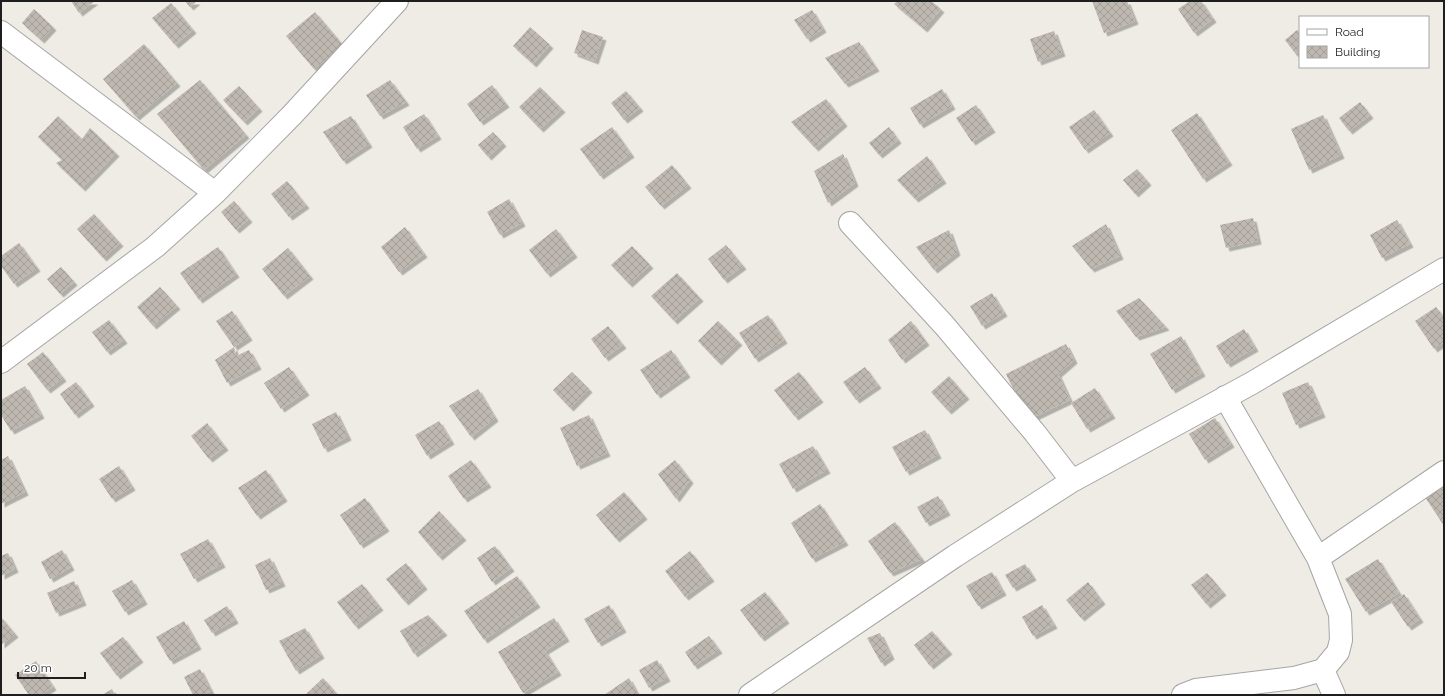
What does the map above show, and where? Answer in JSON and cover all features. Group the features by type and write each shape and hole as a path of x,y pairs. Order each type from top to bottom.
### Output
{"street":[{"path":"1,362 155,247 215,193 292,115 396,1"},
{"path":"1,32 215,193"},
{"path":"850,223 944,325 1035,433 1072,481"},
{"path":"750,695 955,556 1072,481 1225,397 1444,269"},
{"path":"1183,695 1196,690 1294,678 1323,670 1338,652 1341,634 1340,614 1318,558 1225,397"},
{"path":"1318,558 1444,472"},
{"path":"1323,670 1334,695"}],"building":[{"path":"71,1 95,1 79,13"},
{"path":"185,1 197,1 190,7"},
{"path":"897,1 931,1 941,9 924,29 894,4"},
{"path":"1092,1 1127,1 1135,21 1104,33"},
{"path":"1190,1 1201,1 1213,19 1194,33 1178,9"},
{"path":"171,3 193,30 175,45 152,18"},
{"path":"34,9 53,27 41,40 22,23"},
{"path":"812,10 823,29 807,39 794,20"},
{"path":"315,12 343,45 314,69 286,36"},
{"path":"530,27 550,45 533,64 513,46"},
{"path":"582,30 603,37 595,61 574,53"},
{"path":"1297,30 1299,32 1298,57 1285,40"},
{"path":"1054,31 1062,53 1038,62 1030,39"},
{"path":"859,42 876,68 845,84 825,58"},
{"path":"144,44 177,83 136,117 103,79"},
{"path":"200,80 246,135 204,170 157,114"},
{"path":"390,80 406,102 380,116 366,95"},
{"path":"492,85 506,104 480,122 467,104"},
{"path":"239,86 259,108 244,122 223,100"},
{"path":"540,87 562,109 540,129 519,107"},
{"path":"942,89 952,106 920,125 910,108"},
{"path":"626,91 640,108 624,120 611,103"},
{"path":"826,99 844,123 815,148 791,122"},
{"path":"1360,102 1370,115 1349,131 1339,118"},
{"path":"976,105 992,129 972,142 956,118"},
{"path":"1094,110 1110,133 1085,150 1069,127"},
{"path":"1197,113 1229,162 1203,179 1171,130"},
{"path":"424,114 438,136 417,149 403,127"},
{"path":"1323,115 1341,155 1309,170 1291,129"},
{"path":"58,116 82,139 90,128 116,153 82,188 56,163 62,160 38,137"},
{"path":"351,116 369,144 343,161 323,132"},
{"path":"612,127 631,154 600,176 580,149"},
{"path":"889,127 898,140 879,155 869,143"},
{"path":"493,132 503,143 488,157 478,145"},
{"path":"843,154 855,183 828,203 814,171"},
{"path":"927,156 943,180 915,199 897,180"},
{"path":"672,165 688,185 661,206 645,187"},
{"path":"1137,169 1148,182 1135,194 1123,180"},
{"path":"287,181 306,205 289,217 271,194"},
{"path":"509,199 522,223 500,235 487,212"},
{"path":"234,201 249,219 236,230 221,212"},
{"path":"94,214 120,243 103,258 77,229"},
{"path":"1253,218 1258,241 1226,248 1220,225"},
{"path":"1397,220 1410,244 1382,258 1370,235"},
{"path":"1106,224 1120,256 1091,269 1072,246"},
{"path":"405,227 424,254 399,272 381,247"},
{"path":"556,229 574,254 547,274 529,250"},
{"path":"949,230 957,252 934,270 916,247"},
{"path":"19,243 37,268 14,284 1,266 1,256"},
{"path":"726,245 743,266 724,280 708,259"},
{"path":"632,246 650,265 629,284 611,265"},
{"path":"218,247 236,274 199,300 180,273"},
{"path":"288,248 310,276 284,296 262,269"},
{"path":"61,267 74,282 60,294 47,279"},
{"path":"677,273 700,298 674,321 651,296"},
{"path":"160,287 177,306 153,326 137,307"},
{"path":"992,293 1004,313 982,326 970,306"},
{"path":"1139,298 1166,327 1136,337 1116,311"},
{"path":"1436,307 1444,318 1444,342 1434,349 1415,321"},
{"path":"232,311 249,337 234,347 216,321"},
{"path":"768,315 784,340 755,359 739,333"},
{"path":"109,320 124,340 107,352 92,332"},
{"path":"718,321 739,342 718,362 698,341"},
{"path":"911,321 926,342 902,360 888,340"},
{"path":"608,326 623,345 605,358 591,339"},
{"path":"1244,329 1255,348 1227,364 1216,346"},
{"path":"1181,336 1202,373 1172,390 1150,354"},
{"path":"1066,344 1074,360 1058,374 1070,400 1028,420 1006,374"},
{"path":"234,347 236,356 249,350 258,366 227,383 215,360"},
{"path":"671,350 687,374 657,395 640,370"},
{"path":"43,352 63,378 47,390 27,364"},
{"path":"289,367 306,392 281,409 264,383"},
{"path":"865,367 878,385 856,400 843,382"},
{"path":"572,372 589,389 570,408 553,390"},
{"path":"799,372 820,399 795,417 774,390"},
{"path":"949,376 966,396 948,411 931,392"},
{"path":"76,382 91,403 75,415 60,394"},
{"path":"1308,382 1322,414 1296,425 1282,393"},
{"path":"25,386 41,415 11,431 1,415 1,400"},
{"path":"1095,388 1112,415 1087,429 1071,403"},
{"path":"478,389 495,418 471,437 449,406"},
{"path":"336,412 348,437 324,449 312,424"},
{"path":"589,415 607,453 577,466 560,428"},
{"path":"1215,418 1231,444 1205,460 1189,434"},
{"path":"439,421 451,441 427,456 415,435"},
{"path":"207,423 225,447 209,459 191,436"},
{"path":"925,430 938,455 906,472 892,447"},
{"path":"813,446 827,470 793,489 779,464"},
{"path":"8,456 25,492 1,504 1,460"},
{"path":"471,460 488,484 464,499 448,476"},
{"path":"675,460 690,480 676,499 658,474"},
{"path":"119,466 132,487 112,499 99,479"},
{"path":"266,470 284,498 257,516 238,488"},
{"path":"1444,484 1444,526 1425,497"},
{"path":"624,492 644,516 616,539 596,515"},
{"path":"938,496 947,512 926,523 917,507"},
{"path":"365,498 386,528 360,545 340,515"},
{"path":"820,504 845,542 812,559 791,523"},
{"path":"439,511 463,537 439,557 418,532"},
{"path":"895,522 922,559 890,573 868,541"},
{"path":"208,539 222,564 194,579 180,554"},
{"path":"495,546 511,568 492,582 477,558"},
{"path":"62,550 71,567 50,579 41,562"},
{"path":"690,551 711,578 685,597 665,571"},
{"path":"8,553 15,569 1,576 1,556"},
{"path":"270,558 282,583 266,590 255,565"},
{"path":"1378,559 1399,593 1366,612 1345,579"},
{"path":"406,563 424,586 405,602 386,579"},
{"path":"1025,564 1033,577 1013,588 1005,575"},
{"path":"992,572 1003,592 978,606 966,586"},
{"path":"1207,573 1223,592 1207,605 1191,585"},
{"path":"517,576 537,604 484,640 464,611"},
{"path":"132,580 144,601 125,612 112,591"},
{"path":"74,581 83,602 56,613 47,593"},
{"path":"1088,582 1102,601 1081,618 1066,600"},
{"path":"362,584 380,607 355,626 337,602"},
{"path":"765,592 786,620 761,638 740,610"},
{"path":"1404,594 1420,619 1408,627 1391,602"},
{"path":"609,605 623,629 598,643 584,619"},
{"path":"1042,605 1054,625 1033,636 1022,617"},
{"path":"227,606 235,620 212,633 204,620"},
{"path":"428,615 444,632 414,654 400,631"},
{"path":"1,617 15,634 1,645"},
{"path":"554,618 566,638 545,651 558,672 523,693 498,652"},
{"path":"184,621 198,646 170,661 156,637"},
{"path":"305,628 321,655 296,671 279,641"},
{"path":"932,631 949,651 930,666 914,645"},
{"path":"880,633 891,656 881,663 867,638"},
{"path":"709,636 719,650 694,666 685,652"},
{"path":"123,637 140,659 117,676 100,653"},
{"path":"657,660 667,678 649,688 639,670"},
{"path":"36,661 53,687 40,695 29,695 15,675"},
{"path":"200,669 211,691 203,695 193,695 184,677"},
{"path":"323,678 338,695 305,695"},
{"path":"629,678 638,695 604,695"},
{"path":"112,689 115,695 102,695"}]}
